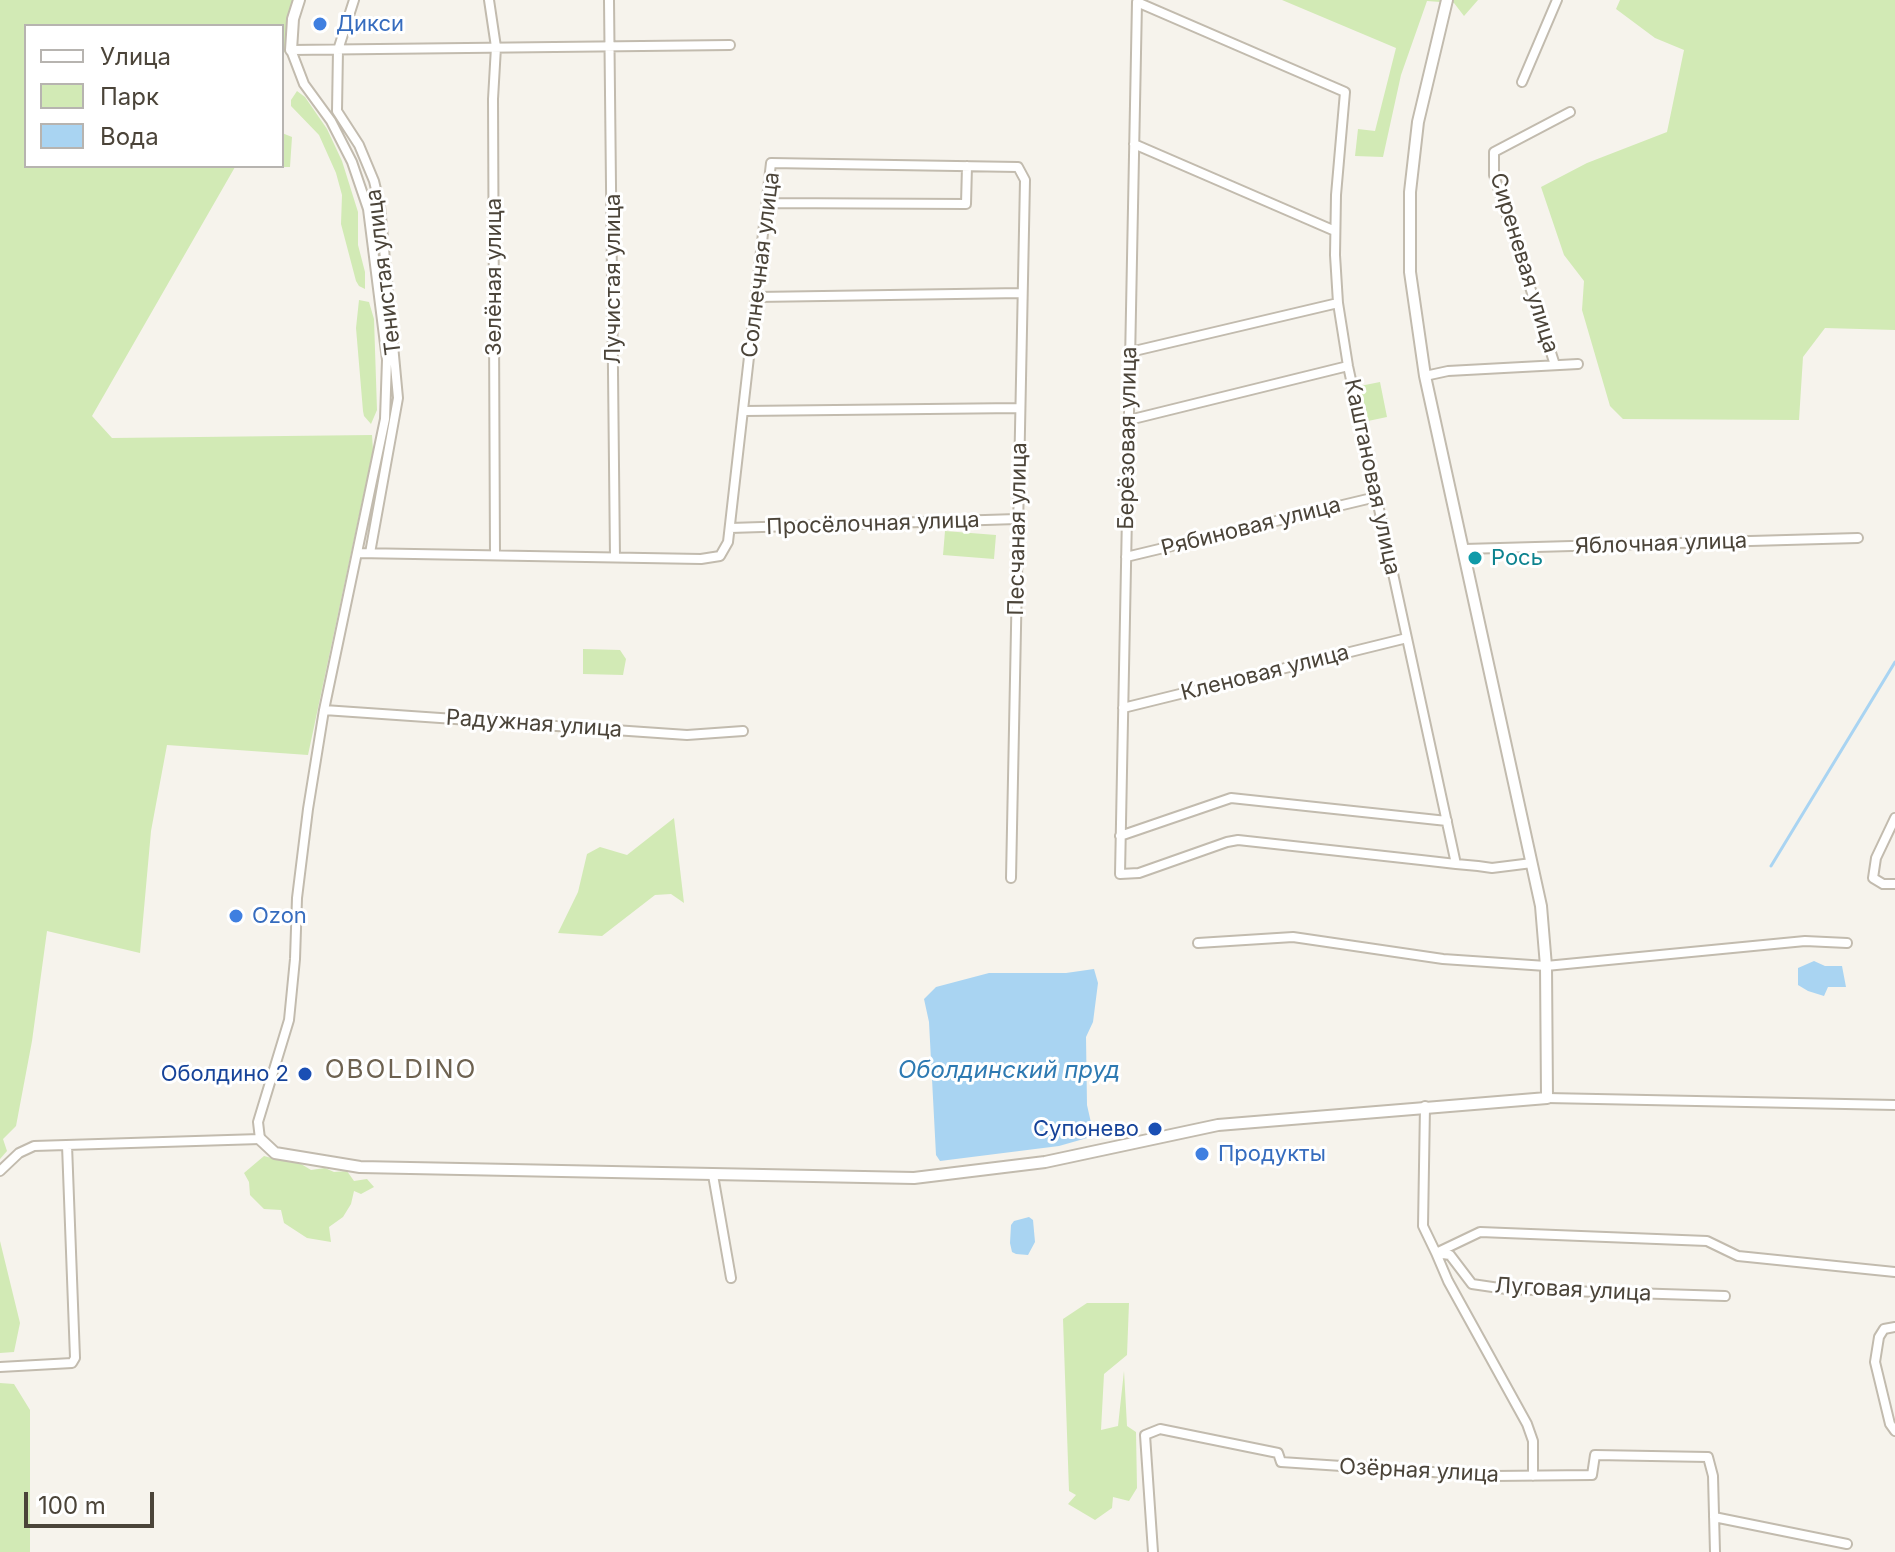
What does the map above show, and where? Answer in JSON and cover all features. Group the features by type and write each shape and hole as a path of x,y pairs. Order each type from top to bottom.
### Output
{"street":[{"path":"299,0 293,19 291,50 304,84 331,121 352,162 368,209 387,360 385,419 324,710 297,898 289,1020 258,1122 260,1139 275,1153 360,1167 914,1178 1045,1162 1218,1125 1425,1106 1547,1098 1895,1105"},
{"name":"Тенистая улица","path":"354,0 338,50 337,111 359,145 374,181 380,206 398,398 370,553"},
{"name":"Зелёная улица","path":"489,0 496,47 493,99 495,555"},
{"name":"Лучистая улица","path":"609,0 612,46 615,557"},
{"path":"1447,0 1418,122 1410,192 1410,272 1425,376 1541,906 1546,966 1547,1098"},
{"path":"1522,82 1557,0"},
{"name":"Каштановая улица","path":"1137,2 1345,92 1335,231 1338,303 1348,366 1456,864"},
{"name":"Берёзовая улица","path":"1137,2 1120,874 1139,873 1238,840 1456,864"},
{"path":"291,50 730,45"},
{"name":"Сиреневая улица","path":"1555,365 1494,175 1494,152 1570,112"},
{"path":"1134,144 1335,231"},
{"name":"Солнечная улица","path":"615,557 701,559 720,556 728,542 771,163 1018,167 1025,180"},
{"path":"767,203 966,204 967,166"},
{"name":"Песчаная улица","path":"1011,878 1025,180"},
{"path":"757,297 1022,293"},
{"path":"1130,352 1338,303"},
{"path":"1425,376 1448,371 1578,364"},
{"path":"1129,420 1348,366"},
{"path":"744,411 1019,408"},
{"name":"Рябиновая улица","path":"1126,557 1376,497"},
{"name":"Просёлочная улица","path":"730,528 1017,519"},
{"name":"Яблочная улица","path":"1464,549 1858,538"},
{"path":"357,553 615,557"},
{"name":"Кленовая улица","path":"1123,708 1407,638"},
{"name":"Радужная улица","path":"324,710 687,735 743,731"},
{"path":"1120,836 1231,798 1447,821"},
{"path":"1895,818 1876,858 1873,878 1883,884 1895,884"},
{"path":"1456,864 1495,868 1532,863"},
{"path":"1198,943 1293,937 1443,959 1546,966 1805,941 1847,943"},
{"path":"1425,1106 1423,1226 1448,1281 1527,1424 1533,1441 1533,1476"},
{"path":"0,1171 27,1148 260,1139"},
{"path":"0,1367 72,1363 75,1358 67,1145"},
{"path":"713,1175 731,1278"},
{"path":"1436,1253 1480,1232 1707,1241 1738,1256 1895,1272"},
{"name":"Луговая улица","path":"1436,1253 1450,1255 1472,1284 1506,1289 1725,1296"},
{"path":"1893,1327 1884,1329 1879,1337 1875,1362 1890,1424 1895,1431"},
{"name":"Озёрная улица","path":"1153,1552 1145,1435 1160,1429 1278,1453 1281,1462 1493,1476 1592,1475 1595,1455 1708,1457 1713,1476 1715,1552"},
{"path":"1714,1517 1847,1544"}],"green space":[{"path":"0,0 299,0 291,50 284,52 284,24 24,24 24,168 234,168 92,416 112,438 372,435 373,450 308,755 167,745 151,831 140,953 47,931 32,1041 16,1126 3,1139 7,1151 0,1159"},
{"path":"1282,0 1478,0 1464,16 1454,3 1427,1 1401,75 1383,157 1355,156 1358,129 1375,131 1396,48"},
{"path":"1620,0 1895,0 1895,330 1825,328 1803,357 1799,420 1623,419 1610,406 1582,310 1584,281 1564,255 1541,187 1587,163 1667,132 1684,50 1655,38 1616,9"},
{"path":"297,91 305,97 327,129 342,161 358,212 358,245 365,272 365,289 356,281 341,224 342,195 336,173 319,135 291,106"},
{"path":"284,134 292,137 290,167 284,167"},
{"path":"359,300 369,302 374,319 377,410 371,424 363,411 356,328"},
{"path":"1380,382 1387,417 1368,421 1360,386"},
{"path":"945,531 996,535 994,559 943,555"},
{"path":"583,649 620,650 626,659 623,675 583,674"},
{"path":"674,818 684,903 671,894 655,895 602,936 558,933 578,892 587,854 600,847 627,855"},
{"path":"264,1156 283,1161 293,1159 311,1170 347,1171 354,1181 367,1179 374,1187 361,1194 354,1191 343,1217 329,1227 331,1242 307,1238 284,1223 281,1210 264,1209 250,1195 249,1182 244,1173"},
{"path":"0,1241 20,1323 14,1352 0,1353"},
{"path":"1087,1303 1129,1303 1127,1355 1104,1374 1101,1430 1118,1426 1124,1371 1127,1426 1136,1432 1137,1488 1129,1501 1113,1497 1112,1508 1095,1520 1068,1504 1076,1495 1069,1491 1063,1319"},
{"path":"0,1383 14,1384 30,1410 30,1552 0,1552"}],"water":[{"path":"1814,961 1825,966 1842,966 1846,987 1828,987 1824,996 1798,985 1798,968"},
{"name":"Оболдинский пруд","path":"1094,969 1098,983 1093,1022 1086,1037 1087,1105 1094,1136 1059,1146 940,1161 936,1155 929,1022 924,999 936,987 989,973 1066,973"},
{"path":"1029,1217 1033,1220 1035,1242 1028,1255 1016,1254 1012,1252 1010,1243 1011,1225 1014,1221"}],"waterway":[{"path":"1771,866 1895,662"}],"place":[{"name":"Дикси","path":"320,24"},
{"name":"Рось","path":"1475,558"},
{"name":"Ozon","path":"236,916"},
{"name":"Оболдино 2","path":"305,1074"},
{"name":"Супонево","path":"1155,1129"},
{"name":"Продукты","path":"1202,1154"}],"district":[{"name":"OBOLDINO","path":"401,1070"}]}
